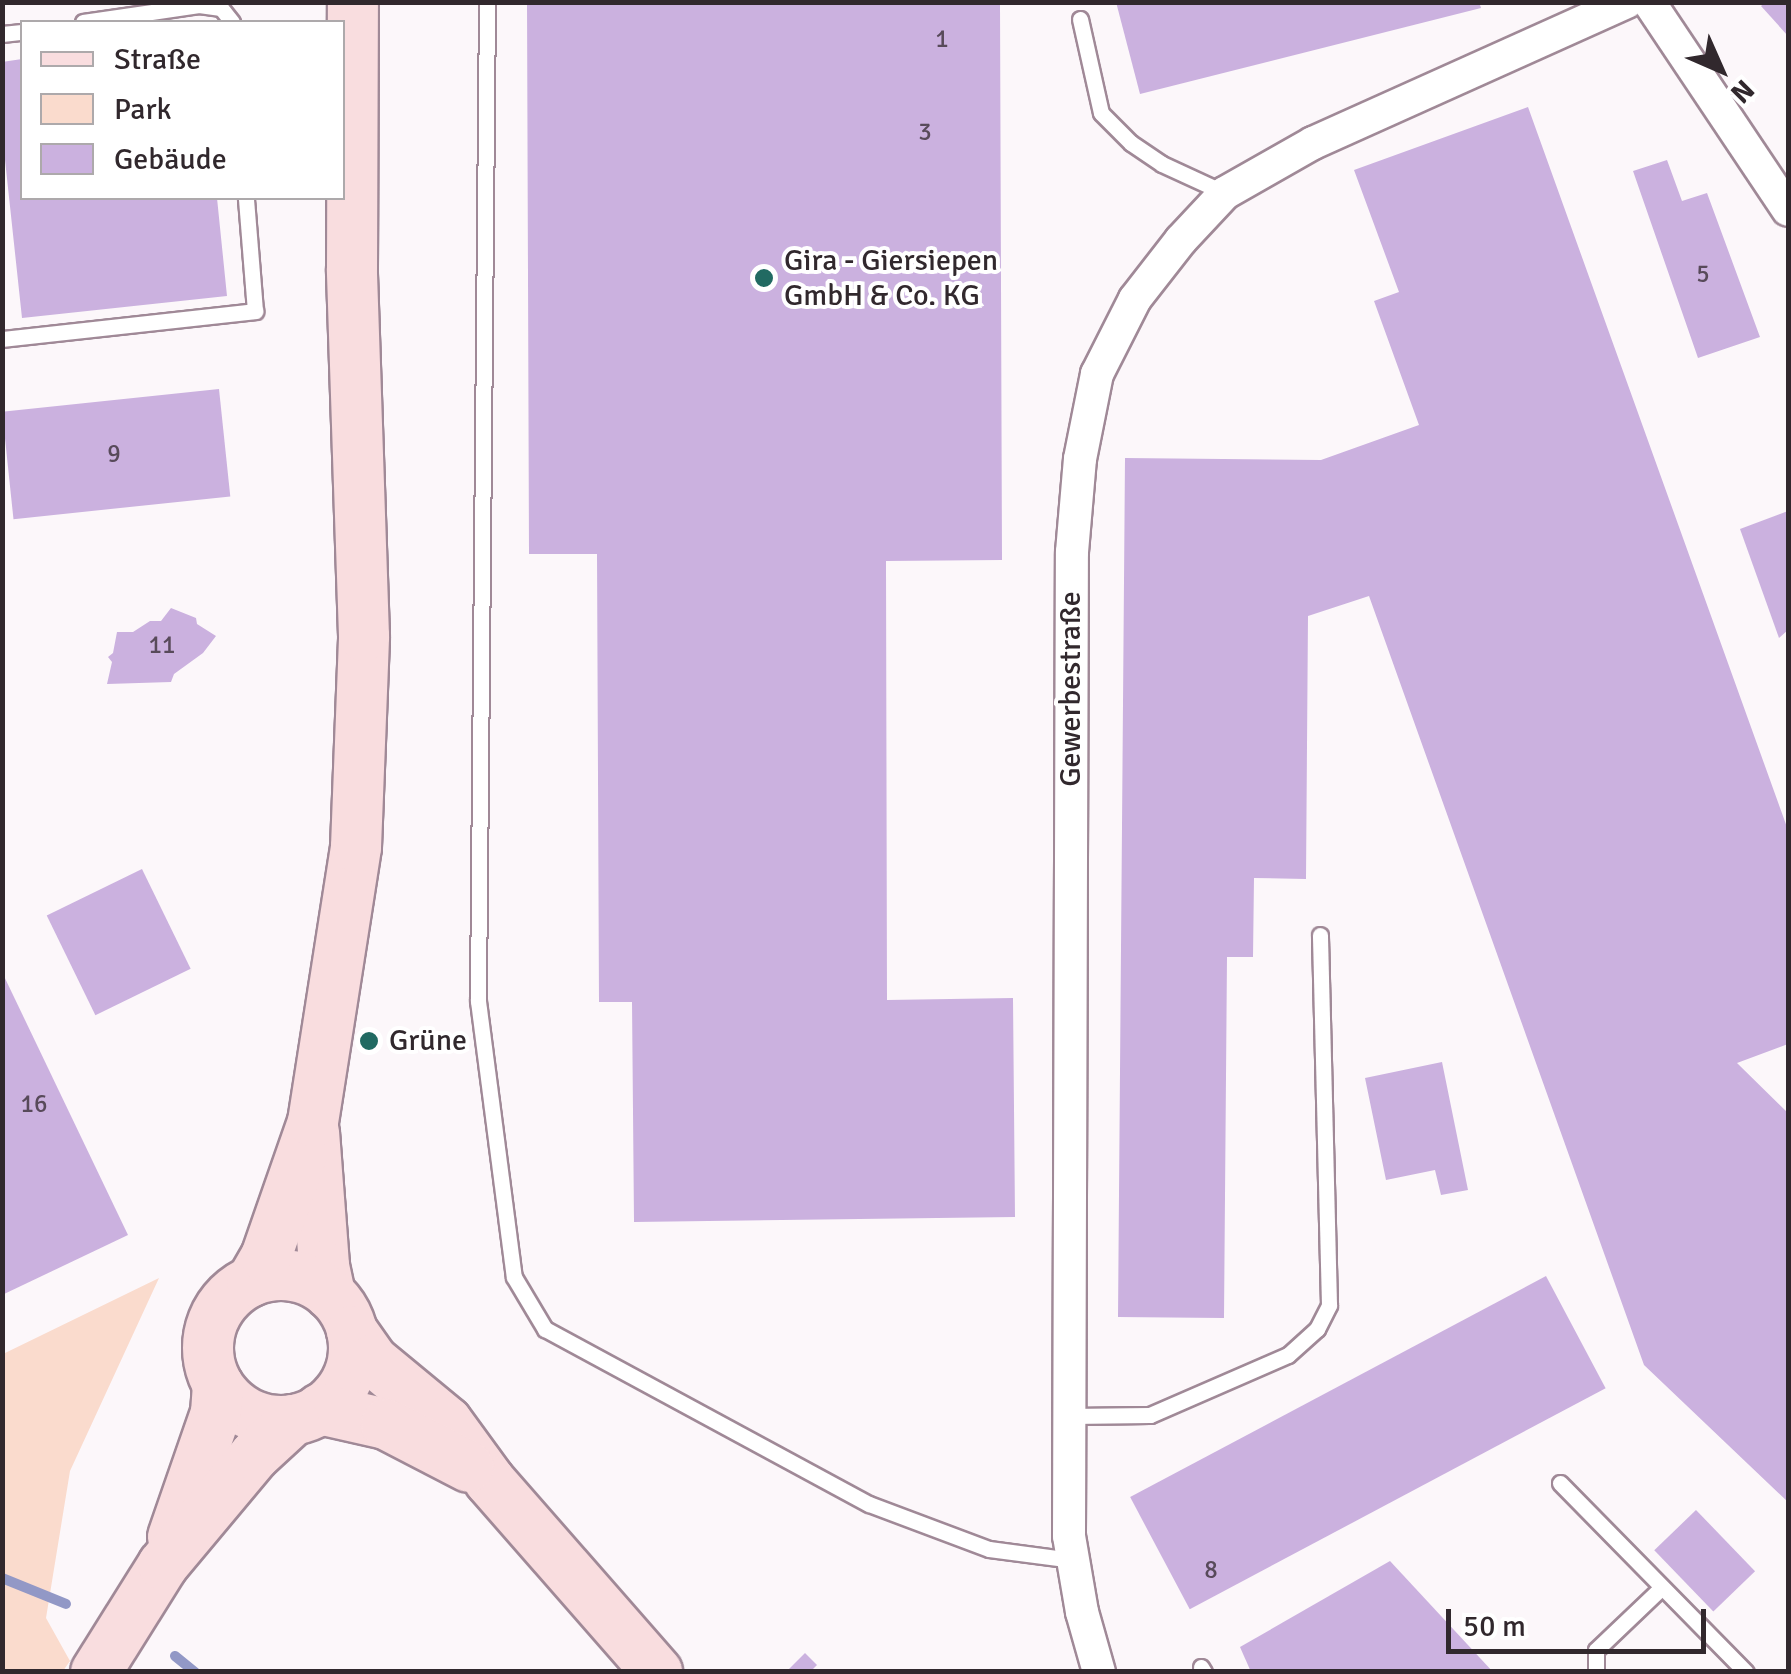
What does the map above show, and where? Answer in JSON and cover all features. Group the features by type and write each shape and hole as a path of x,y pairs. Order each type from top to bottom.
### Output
{"main road":[{"path":"164,1565 216,1414 218,1385 208,1352 214,1317 224,1302 252,1280 266,1257 313,1122 356,848 362,744 363,521 352,269 353,2"},
{"path":"313,1122 324,1266 341,1312 372,1360 446,1422 490,1480 657,1672"},
{"path":"96,1672 164,1565 255,1455 348,1375 341,1312 293,1276 252,1280"},
{"path":"218,1385 250,1414 306,1414 386,1424 490,1480"}],"street":[{"name":"Gewerbestraße","path":"1100,1672 1073,1560 1070,1416 1071,611 1080,459 1097,374 1135,300 1181,240 1226,193 1314,143 1627,2"},
{"path":"1649,2 1788,210"}],"lane":[{"path":"488,2 478,1001 514,1277 546,1329 869,1504 989,1549 1073,1560"},
{"path":"97,20 199,5 221,8 230,20"},
{"path":"1080,19 1101,113 1131,143 1162,164 1226,193"},
{"path":"2,339 255,312 246,200"},
{"path":"1070,1416 1150,1415 1288,1355 1317,1329 1329,1305 1320,935"},
{"path":"1560,1483 1746,1672"},
{"path":"1596,1672 1596,1650 1662,1588"}],"green space":[{"path":"159,1278 70,1471 46,1618 70,1661 63,1671 3,1671 3,1354"}],"building":[{"name":"Gira - Giersiepen GmbH & Co. KG","path":"527,2 1000,2 1002,560 886,561 887,1000 1013,998 1015,1217 634,1222 632,1002 599,1002 597,554 529,554"},
{"path":"1116,2 1479,2 1481,8 1140,94"},
{"path":"1766,2 1788,2 1788,36 1761,6"},
{"path":"20,59 20,200 217,200 227,296 22,318 2,132 2,62"},
{"path":"1528,107 1788,830 1788,1044 1737,1063 1788,1113 1788,1502 1644,1365 1369,596 1308,616 1306,879 1254,878 1253,957 1227,957 1224,1318 1118,1317 1125,458 1321,460 1419,425 1374,301 1399,292 1354,170"},
{"path":"1667,160 1682,201 1707,193 1760,337 1698,358 1633,171"},
{"path":"219,389 230,496 13,519 2,412"},
{"path":"1788,511 1788,630 1779,638 1740,529"},
{"path":"171,608 196,618 197,624 216,636 203,653 174,674 171,682 107,684 112,662 108,657 113,653 117,632 133,632 150,621 161,621"},
{"path":"142,869 191,969 95,1015 47,915"},
{"path":"2,972 128,1235 2,1295"},
{"path":"1442,1062 1468,1190 1441,1195 1435,1170 1386,1180 1365,1078"},
{"path":"1546,1276 1606,1388 1190,1609 1130,1497"},
{"path":"1696,1510 1755,1571 1713,1611 1654,1550"},
{"path":"1390,1561 1493,1672 1251,1672 1240,1647"},
{"path":"805,1653 817,1665 810,1672 786,1672"}],"waterway":[{"path":"2,1578 66,1604"},
{"path":"175,1656 195,1672"}],"place":[{"name":"Gira - Giersiepen GmbH & Co. KG","path":"764,278"},
{"name":"Grüne","path":"369,1041"}]}
